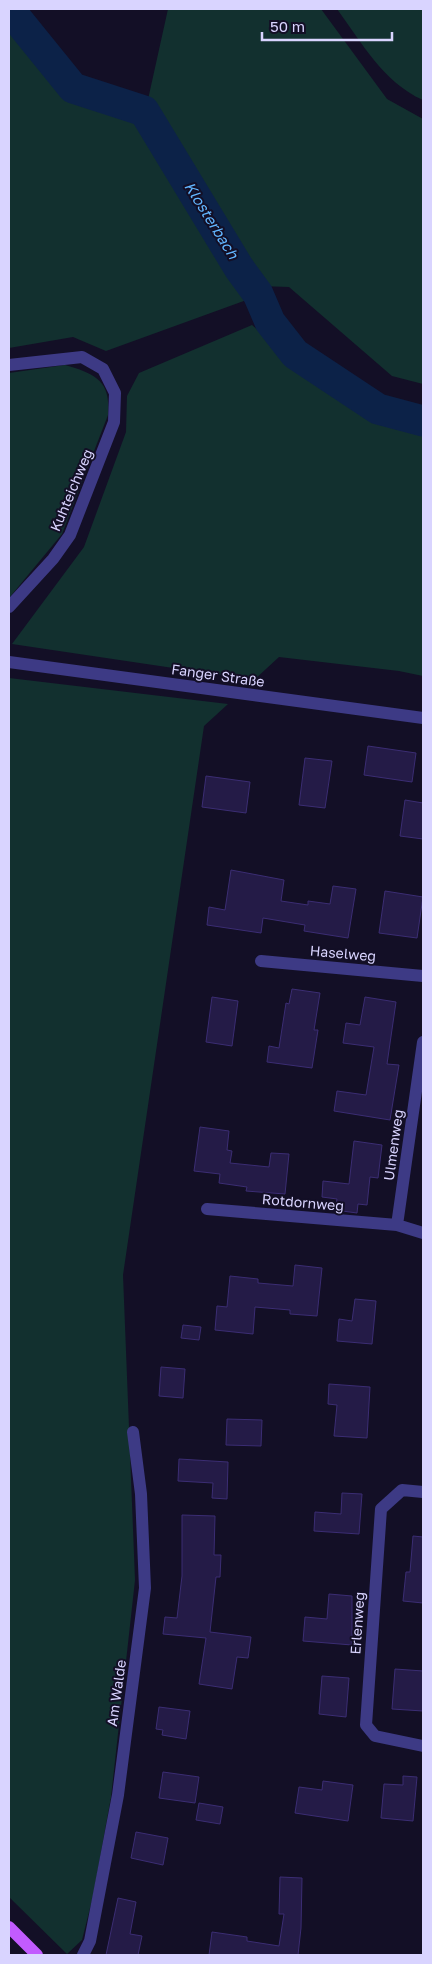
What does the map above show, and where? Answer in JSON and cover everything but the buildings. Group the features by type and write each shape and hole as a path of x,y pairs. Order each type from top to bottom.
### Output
{"main road":[{"path":"9,1927 37,1955"}],"street":[{"name":"Kuhteichweg","path":"9,365 55,358 82,357 103,369 115,393 114,422 95,475 70,535 53,559 9,607"},
{"name":"Fanger Straße","path":"9,662 423,718"},
{"name":"Haselweg","path":"261,961 423,976"},
{"name":"Ulmenweg","path":"397,1225 423,1042"},
{"name":"Rotdornweg","path":"207,1209 397,1225"},
{"path":"397,1225 423,1233"},
{"name":"Am Walde","path":"83,1955 90,1941 118,1795 145,1588 141,1494 133,1432"},
{"name":"Erlenweg","path":"423,1492 402,1490 381,1509 366,1725 375,1736 423,1746"}],"green space":[{"path":"168,9 321,9 387,99 423,119 423,384 392,376 289,287 260,286 147,104"},
{"path":"337,9 423,9 423,100 396,83 385,72"},
{"path":"9,17 72,93 141,113 252,298 106,351 73,337 9,348"},
{"path":"252,325 301,368 384,418 423,433 423,676 399,671 279,657 254,680 12,644 84,547 126,432 127,396 139,373"},
{"path":"65,365 85,372 99,381 107,394 108,415 62,534 9,598 9,373"},
{"path":"9,678 228,704 204,726 123,1275 135,1580 111,1797 93,1896 82,1940 67,1954 9,1897"}],"waterway":[{"name":"Klosterbach","path":"9,9 73,88 144,111 239,268 258,294 270,322 295,354 378,409 423,421"}]}
